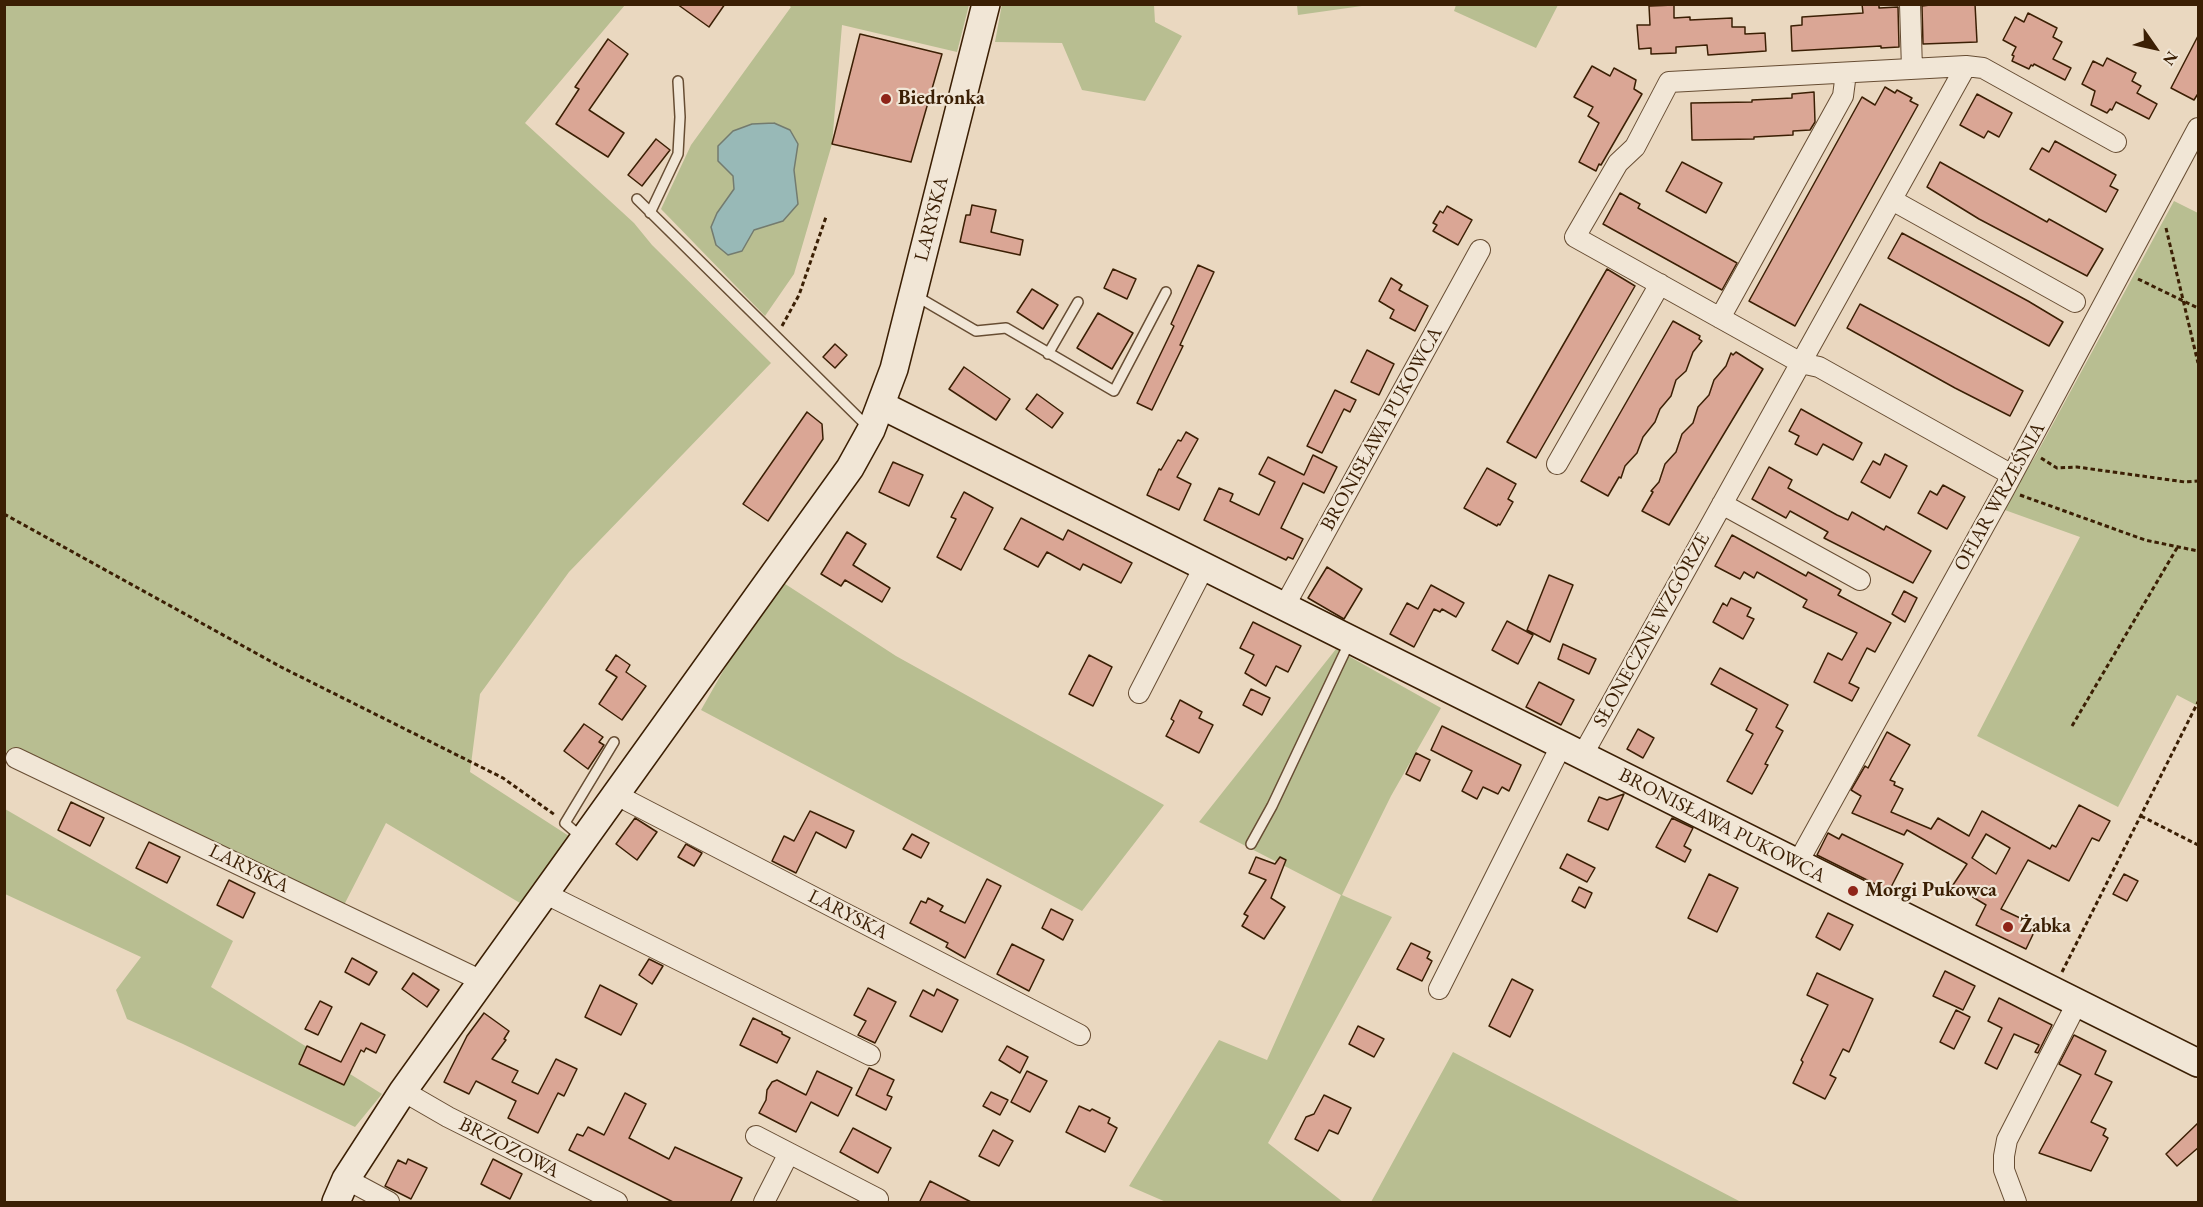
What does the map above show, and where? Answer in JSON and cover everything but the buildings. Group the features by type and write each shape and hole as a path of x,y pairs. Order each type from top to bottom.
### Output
{"street":[{"name":"LARYSKA","path":"388,1203 341,1191 403,1091 545,891 574,831 616,793 850,468 871,430 894,369 914,295 986,4"},
{"path":"1911,4 1912,69"},
{"path":"2008,482 1819,367 1801,363 1575,237 1618,163 1635,147 1669,82 1966,66 1983,68 2116,142"},
{"name":"SŁONECZNE WZGÓRZE","path":"1572,751 1722,504 1966,66"},
{"path":"1720,318 1843,96 1846,73"},
{"name":"OFIAR WRZEŚNIA","path":"1797,864 2030,443 2199,128"},
{"path":"1892,200 2075,302"},
{"name":"BRONISŁAWA PUKOWCA","path":"1284,607 1480,250"},
{"path":"1557,464 1660,284"},
{"name":"BRONISŁAWA PUKOWCA","path":"881,405 2199,1064"},
{"path":"1722,504 1860,580"},
{"path":"1139,693 1204,567"},
{"path":"1439,989 1572,751"},
{"name":"LARYSKA","path":"16,758 482,981"},
{"name":"LARYSKA","path":"616,793 1080,1035"},
{"path":"545,891 556,899 870,1055"},
{"path":"2016,1203 2004,1170 2007,1140 2077,1003"},
{"name":"BRZOZOWA","path":"403,1091 448,1117 617,1203"},
{"path":"756,1136 878,1198"},
{"path":"764,1203 789,1153"}],"lane":[{"path":"650,213 678,154 680,117 678,81"},
{"path":"637,200 871,430"},
{"path":"914,295 976,331 1006,328 1114,391 1166,292"},
{"path":"1048,354 1078,302"},
{"path":"1251,843 1272,806 1351,640"},
{"name":"LARYSKA","path":"574,831 614,742"}],"path":[{"path":"2160,202 2199,363"},
{"path":"775,337 799,295 826,217"},
{"path":"2123,272 2199,308"},
{"path":"2030,443 2036,455 2057,468 2077,467 2185,482 2199,481"},
{"path":"2008,482 2145,540 2199,551"},
{"path":"4,514 281,667 503,778 574,831"},
{"path":"2072,726 2177,548"},
{"path":"2046,987 2062,974 2199,702"},
{"path":"2141,816 2199,845"}],"green space":[{"path":"1002,4 1154,5 1155,22 1182,36 1145,101 1082,90 1062,43 995,42"},
{"path":"1297,4 1369,5 1298,15"},
{"path":"5,5 625,5 525,123 634,223 652,245 771,363 569,572 480,694 470,772 572,838 520,903 386,823 344,905 5,751"},
{"path":"788,5 969,5 957,52 842,25 832,144 794,274 765,316 661,209 691,145 791,7"},
{"path":"1456,5 1558,5 1536,48 1454,11"},
{"path":"2174,201 2198,213 2198,706 2177,695 2118,807 1977,736 2080,537 2002,509 2036,455"},
{"path":"776,578 896,656 1164,805 1082,911 701,710"},
{"path":"1336,649 1441,708 1391,796 1342,895 1392,917 1268,1143 1343,1202 1166,1202 1129,1186 1219,1040 1267,1060 1341,895 1199,822"},
{"path":"5,809 233,941 211,987 382,1094 355,1127 127,1019 116,990 141,957 5,894"},
{"path":"1453,1052 1741,1202 1371,1202"}],"water":[{"path":"774,123 790,130 798,144 794,170 798,204 783,221 754,230 742,251 728,255 716,245 711,227 717,213 734,189 733,176 718,161 718,146 733,131 752,124"}],"place":[{"name":"Biedronka","path":"886,99"},
{"name":"Morgi Pukowca","path":"1853,891"},
{"name":"Żabka","path":"2008,927"}]}
